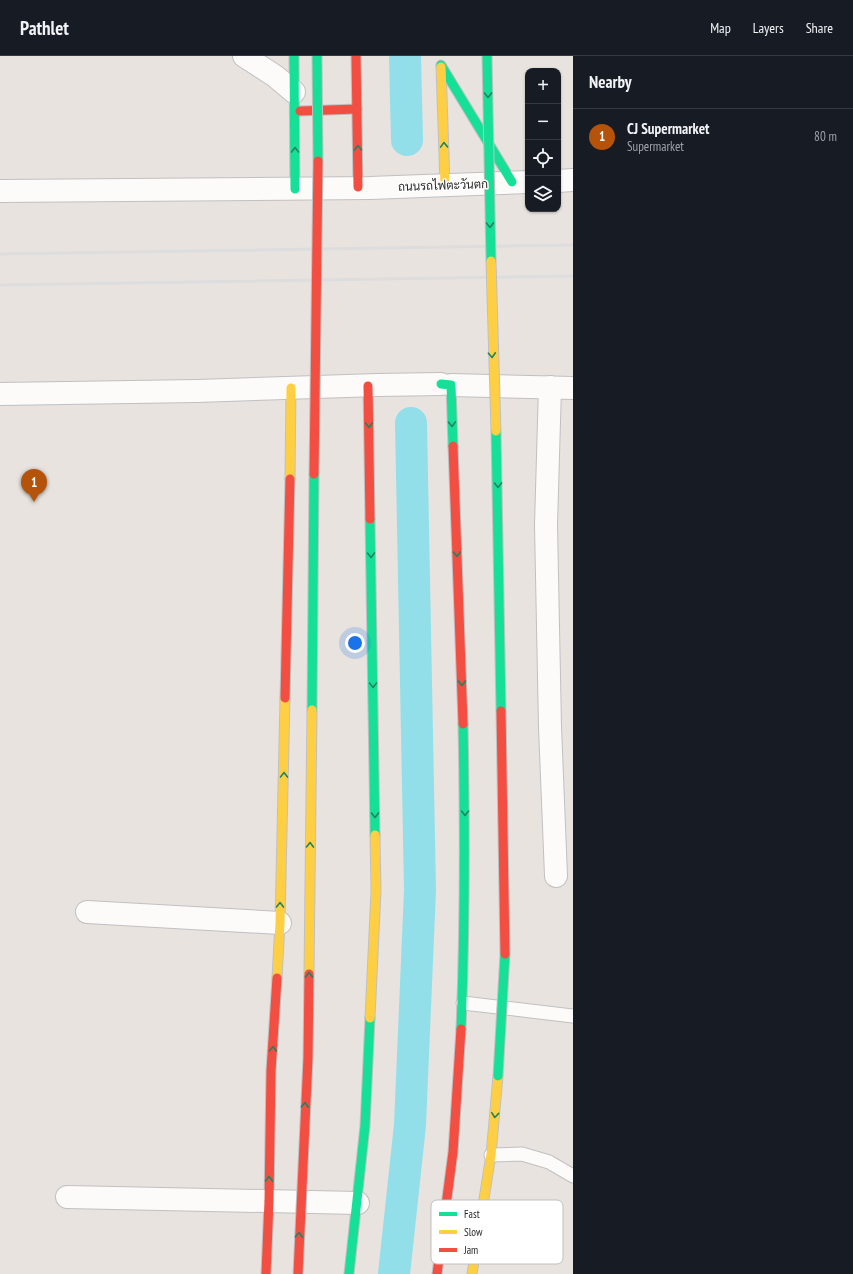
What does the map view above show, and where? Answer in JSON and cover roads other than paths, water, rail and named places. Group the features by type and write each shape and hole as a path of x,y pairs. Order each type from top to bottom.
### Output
{"street":[{"path":"244,56 275,76 294,102 357,109"},
{"path":"294,56 295,189"},
{"path":"298,1274 308,1058 318,135 317,56"},
{"path":"356,56 358,188"},
{"path":"484,1200 491,1155 498,1076 505,958 498,474 492,336 487,56"},
{"path":"441,60 520,182"},
{"path":"441,60 445,184"},
{"path":"561,181 573,180"},
{"name":"ถนนรถไฟตะวันตก","path":"0,191 358,188 520,182"},
{"path":"0,394 198,391 378,385 573,388"},
{"path":"446,385 466,780 466,888 463,1003 455,1134 447,1200"},
{"path":"349,1274 358,1203 365,1126 376,891 368,386"},
{"path":"550,387 546,525 550,727 556,876"},
{"path":"266,1274 269,1201 271,1070 280,923 291,455 291,388"},
{"path":"87,912 280,923"},
{"path":"67,1197 358,1203"},
{"path":"437,1274 438,1264"},
{"path":"472,1274 474,1264"}],"lane":[{"path":"463,1003 573,1016"},
{"path":"491,1155 522,1154 549,1162 573,1176"}],"waterway":[{"path":"405,56 407,140"},
{"path":"394,1274 410,1125 420,890 411,423"}],"railway":[{"path":"0,254 573,245"},
{"path":"0,285 573,276"}],"place":[{"name":"CJ Supermarket","path":"34,502"}]}
